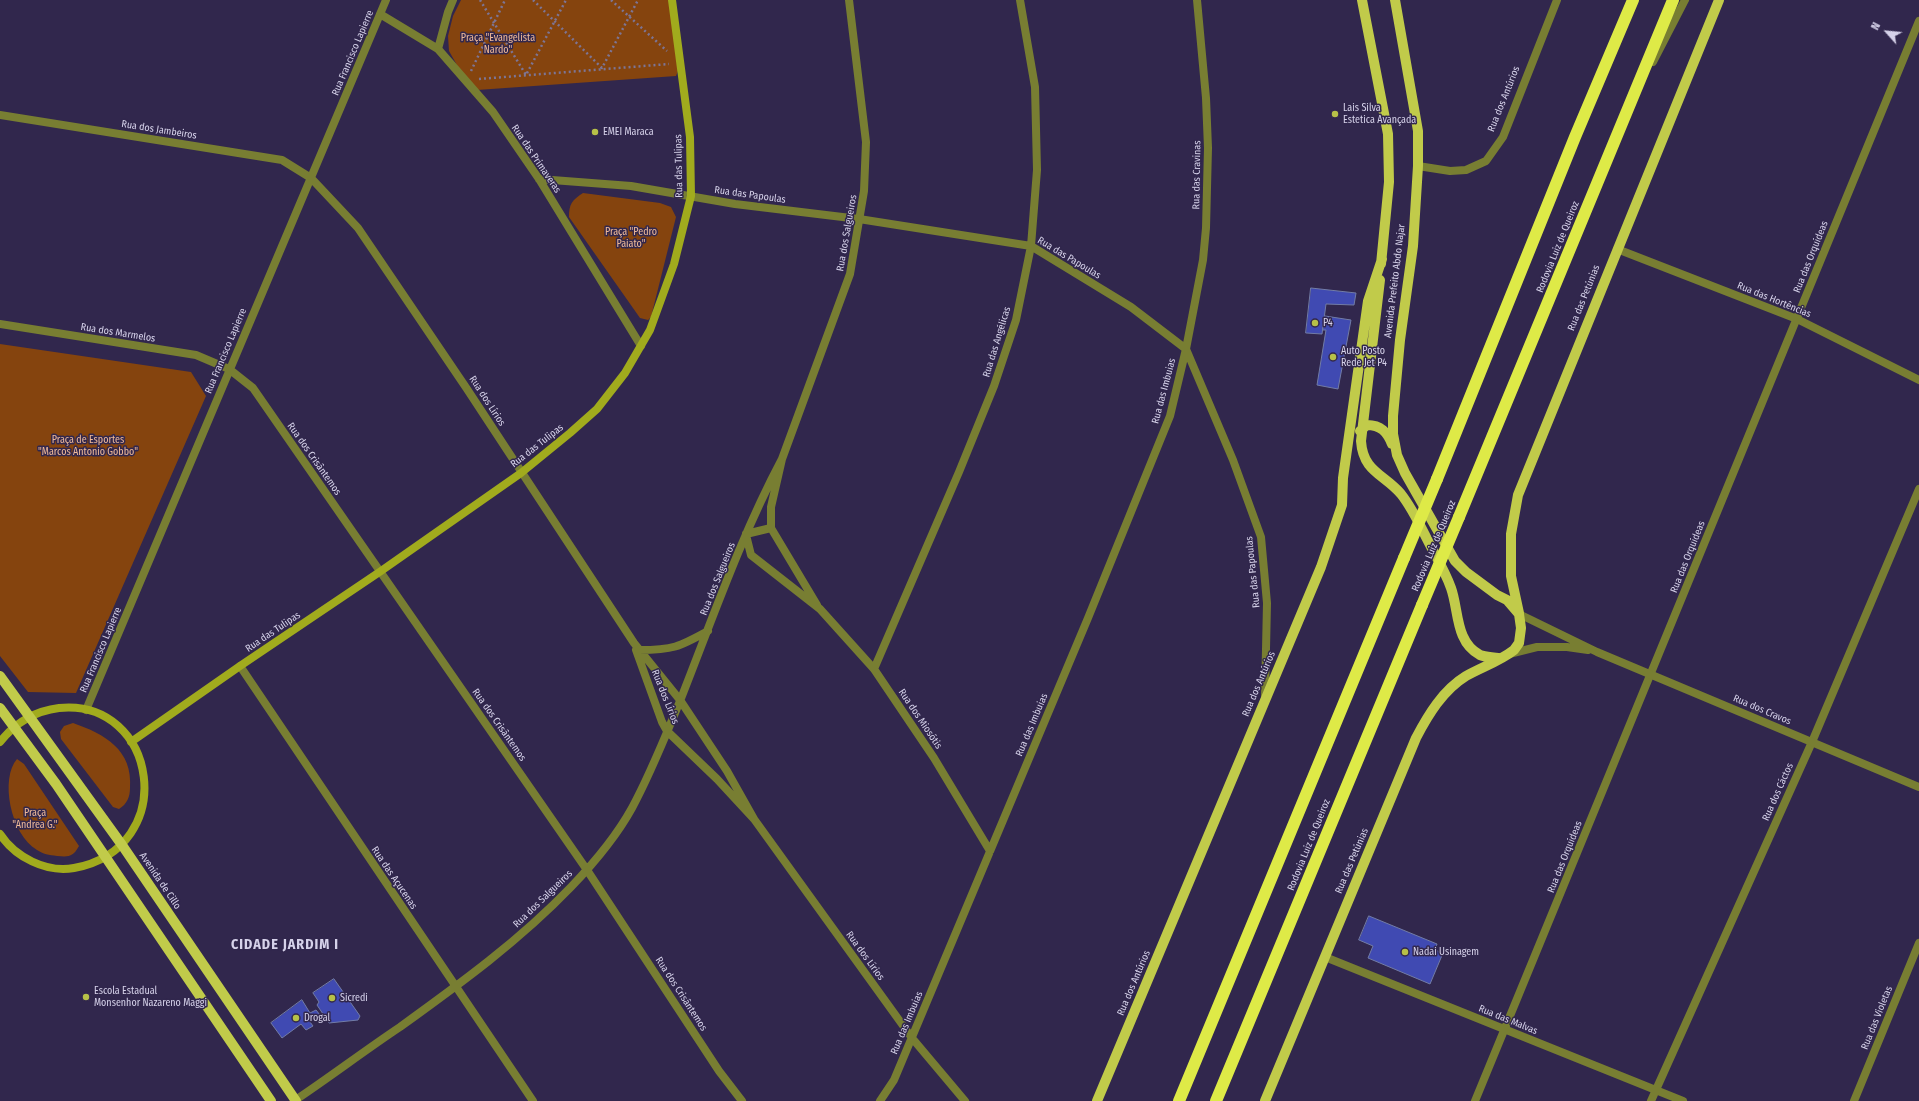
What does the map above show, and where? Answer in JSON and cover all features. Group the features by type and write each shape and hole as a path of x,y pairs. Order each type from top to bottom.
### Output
{"highway":[{"path":"1575,136 1624,0"},
{"path":"1179,1101 1437,478 1575,136 1633,0"},
{"name":"Rodovia Luiz de Queiroz","path":"1216,1101 1673,0"}],"main road":[{"name":"Rua das Tulipas","path":"131,742 521,473 597,409 625,373 650,330 674,264 691,196 690,137 672,0"},
{"name":"Avenida Prefeito Abdo Najar","path":"1362,0 1388,134 1389,182 1382,259 1361,441 1363,456 1372,469 1391,484 1410,507 1449,582 1456,600 1458,623 1463,637 1480,655 1503,657"},
{"name":"Avenida Prefeito Abdo Najar","path":"1395,0 1418,131 1418,166 1413,246 1400,340 1393,416 1393,434 1397,454 1437,532 1455,561 1466,572 1497,595 1507,600 1519,614"},
{"name":"Rua das Petúnias","path":"1519,614 1511,576 1511,534 1518,495 1719,0"},
{"name":"Rua dos Antúrios","path":"1098,1101 1321,567 1342,505 1347,453 1368,301 1382,259"},
{"path":"1347,453 1353,440 1363,428 1368,425 1374,425 1382,428 1388,434 1397,454"},
{"path":"1503,657 1519,643 1521,628 1519,614"},
{"name":"Rua das Petúnias","path":"1265,1101 1416,738 1430,713 1447,693 1464,677 1503,657"},
{"name":"Avenida de Cillo","path":"0,676 122,845 295,1101"},
{"path":"0,742 14,726 30,716 48,709 67,707 86,710 111,722 131,742 140,758 145,776 145,795 141,813 133,830 122,845 106,857 89,865 71,868 52,867 34,862 18,853 0,834"},
{"path":"0,708 106,857 271,1101"}],"street":[{"name":"Rua Francisco Lapierre","path":"86,710 386,0"},
{"path":"438,49 448,12 453,0"},
{"name":"Rua dos Salgueiros","path":"746,534 771,528 771,507 782,459 850,274 864,191 866,142 850,0"},
{"name":"Rua das Angélicas","path":"874,669 959,472 994,386 1016,320 1031,246 1036,170 1035,87 1020,0"},
{"name":"Rua das Cravinas","path":"1186,349 1203,260 1208,148 1206,98 1197,0"},
{"name":"Rua dos Antúrios","path":"1418,166 1450,171 1466,170 1486,161 1503,137 1557,0"},
{"path":"1627,112 1685,0"},
{"name":"Rua das Primaveras","path":"380,14 438,49 493,112 539,179 641,346"},
{"name":"Rua das Orquídeas","path":"1475,1101 1919,21"},
{"name":"Rua dos Jambeiros","path":"0,115 282,160 310,178"},
{"name":"Rua dos Lírios","path":"310,178 362,235 408,300 636,647 680,700 727,771 754,819"},
{"name":"Rua das Papoulas","path":"539,179 631,186 735,204 859,220 1031,246 1131,307 1186,349 1233,460 1261,537 1267,603 1265,698"},
{"name":"Rua das Hortências","path":"1617,249 1797,319 1919,380"},
{"name":"Rua dos Marmelos","path":"0,324 196,355 229,370"},
{"name":"Rua das Imbuias","path":"880,1101 894,1080 1085,626 1170,416 1186,349"},
{"name":"Rua dos Crisântemos","path":"229,370 253,388 587,870 719,1070 742,1101"},
{"name":"Rua dos Salgueiros","path":"295,1101 498,955 545,914 587,870 613,838 631,810 654,765 746,534 763,494 782,459"},
{"name":"Rua dos Cáctos","path":"1651,1101 1812,742 1919,489"},
{"name":"Rua dos Miosótis","path":"771,528 820,609"},
{"name":"Rua dos Miosótis","path":"746,534 751,555 820,609 874,669 934,758 990,851"},
{"name":"Rua dos Cravos","path":"1519,614 1597,652 1919,787"},
{"name":"Rua dos Salgueiros","path":"636,647 665,650 681,646 708,631"},
{"name":"Rua dos Lírios","path":"636,647 662,722 667,731 718,779 754,819 912,1038 965,1101"},
{"name":"Rua dos Cravos","path":"1503,657 1537,647 1567,647 1597,652"},
{"name":"Rua das Açucenas","path":"240,666 533,1101"},
{"name":"Rua das Violetas","path":"1854,1101 1919,943"},
{"name":"Rua das Malvas","path":"1325,957 1683,1101"}],"path":[{"path":"480,0 526,75"},
{"path":"466,81 505,0"},
{"path":"534,0 602,68"},
{"path":"526,75 566,0"},
{"path":"611,0 629,18 681,63"},
{"path":"602,68 638,0"},
{"path":"466,81 602,68 681,63"}],"green space":[{"name":"Praça \"Evangelista Nardo\"","path":"461,0 671,0 681,63 676,76 477,90 466,81 449,51 448,36 453,16"},
{"name":"Praça \"Pedro Paiato\"","path":"583,193 660,203 671,207 676,217 651,317 648,320 640,318 569,217 572,203"},
{"name":"Praça de Esportes \"Marcos Antonio Gobbo\"","path":"0,344 191,372 206,396 76,693 28,692 0,656"},
{"path":"73,723 96,732 106,738 115,745 127,763 130,775 129,797 126,803 119,809 113,807 61,739 60,732 64,726"},
{"name":"Praça \"Andrea G.\"","path":"17,759 24,764 79,846 70,856 49,855 37,850 20,832 10,806 9,792 9,779 12,768"}],"building":[{"path":"1311,288 1356,293 1354,305 1326,304 1322,334 1306,333"},
{"name":"Auto Posto Rede Jet P4","path":"1325,316 1351,320 1338,389 1317,385 1326,330 1323,330"},
{"name":"Nadai Usinagem","path":"1369,916 1437,944 1435,950 1443,953 1430,984 1368,958 1373,946 1359,940"},
{"name":"Sicredi","path":"334,979 360,1016 358,1020 329,1023 317,1005 319,1002 313,993"},
{"name":"Drogal","path":"302,1000 310,1013 316,1010 320,1015 310,1022 313,1026 306,1030 301,1024 282,1038 271,1023"}],"place":[{"name":"Lais Silva Estetica Avançada","path":"1335,114"},
{"name":"EMEI Maraca","path":"595,132"},
{"name":"P4","path":"1315,323"},
{"name":"Auto Posto Rede Jet P4","path":"1333,357"},
{"name":"Nadai Usinagem","path":"1405,952"},
{"name":"Escola Estadual Monsenhor Nazareno Maggi","path":"86,997"},
{"name":"Sicredi","path":"332,998"},
{"name":"Drogal","path":"296,1018"}],"district":[{"name":"CIDADE JARDIM I","path":"285,945"}]}
